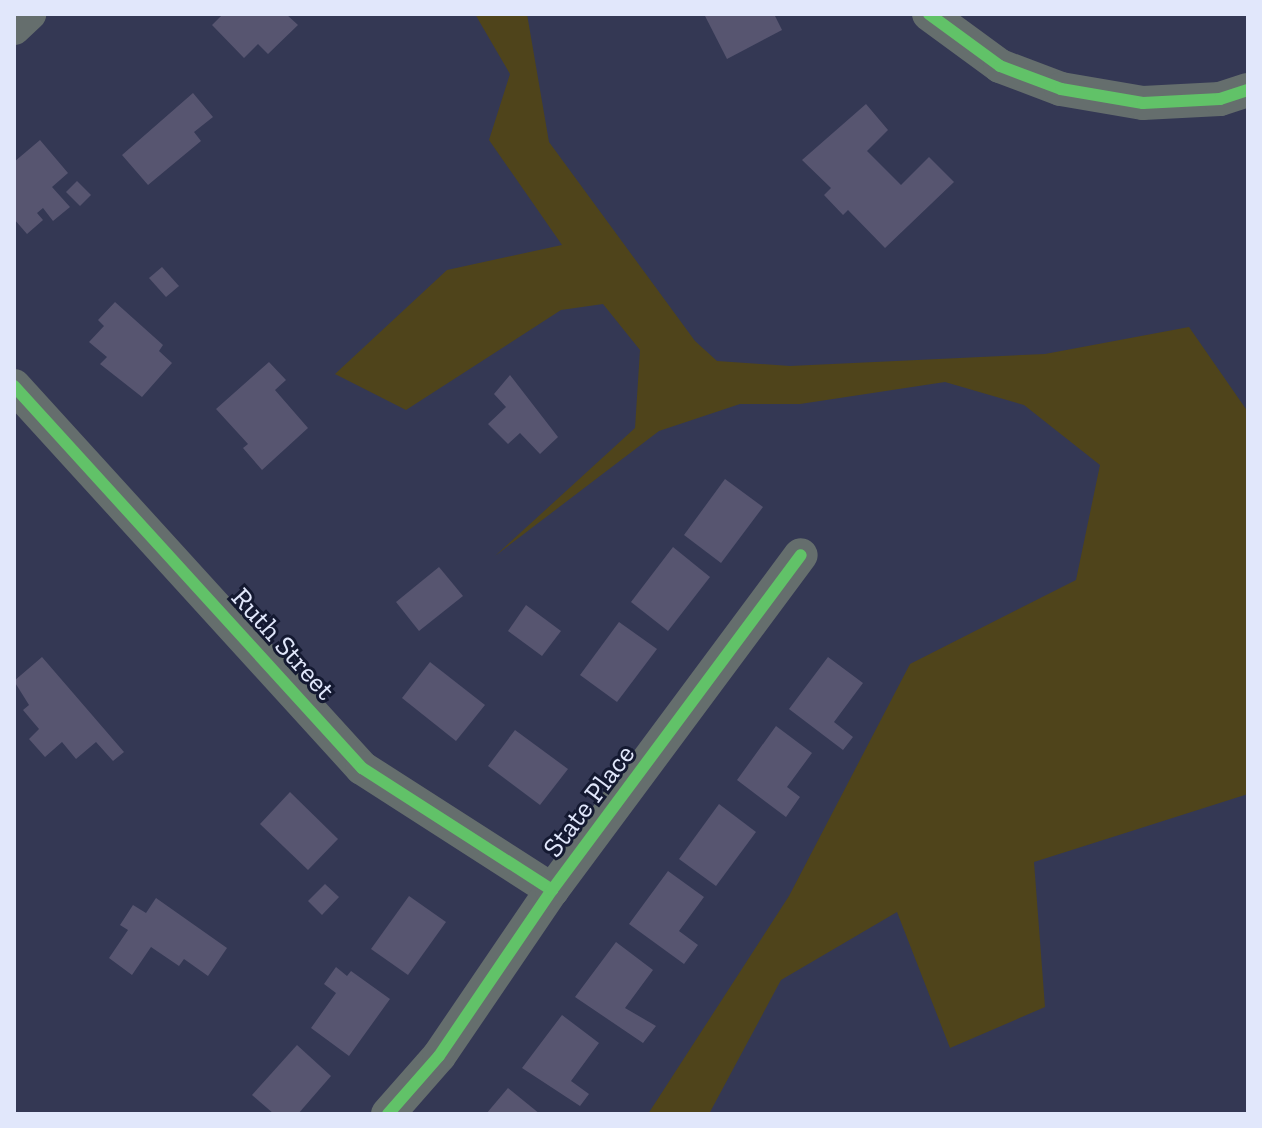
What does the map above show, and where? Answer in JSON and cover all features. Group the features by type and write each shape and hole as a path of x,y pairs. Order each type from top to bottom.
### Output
{"street":[{"path":"14,28 29,14"},
{"path":"929,14 1000,66 1061,89 1143,103 1220,99 1248,90"},
{"name":"Ruth Street","path":"14,386 362,768 552,890"},
{"name":"State Place","path":"388,1114 439,1056 552,890 801,555"}],"shaded area":[{"path":"475,14 527,14 549,142 695,341 717,361 790,366 1045,354 1189,327 1248,412 1248,794 1034,862 1045,1007 950,1048 897,912 781,980 709,1114 648,1114 789,896 910,664 1076,580 1100,465 1024,405 945,382 800,404 740,404 659,431 495,556 635,428 640,350 603,304 561,310 406,410 335,374 447,270 562,245 489,140 510,74"}],"building":[{"path":"223,14 286,14 298,25 268,54 258,44 244,58 212,25"},
{"path":"704,14 774,14 782,30 727,59"},
{"path":"193,93 213,117 194,132 201,141 148,185 122,155"},
{"path":"866,104 888,130 867,151 901,185 929,157 954,182 885,248 848,210 843,215 824,195 831,188 802,160"},
{"path":"40,140 68,173 52,187 70,207 53,221 43,208 37,213 43,220 27,234 14,219 14,162"},
{"path":"77,181 91,195 80,206 66,192"},
{"path":"162,267 179,286 166,297 149,278"},
{"path":"115,302 163,345 159,351 172,363 142,397 100,364 107,357 89,342 104,326 98,320"},
{"path":"269,362 286,380 275,390 308,428 262,470 243,448 248,444 216,409"},
{"path":"510,375 558,437 540,454 520,433 508,444 488,424 506,407 494,394"},
{"path":"725,479 763,507 721,563 684,535"},
{"path":"673,547 710,577 668,631 631,602"},
{"path":"439,567 463,596 419,631 396,602"},
{"path":"526,605 561,631 542,656 508,631"},
{"path":"619,622 657,649 617,702 580,675"},
{"path":"42,657 124,752 113,761 96,742 76,759 62,742 45,757 29,739 39,729 23,710 29,705 14,681"},
{"path":"828,657 863,683 834,722 853,737 843,750 789,709"},
{"path":"430,662 485,705 456,741 402,698"},
{"path":"776,726 812,753 787,787 800,797 786,817 737,780"},
{"path":"515,730 568,769 540,805 488,766"},
{"path":"290,792 338,839 308,870 260,824"},
{"path":"719,804 756,832 716,886 679,859"},
{"path":"668,871 704,897 679,931 698,945 684,964 629,924"},
{"path":"325,884 339,897 322,915 308,901"},
{"path":"409,896 446,922 408,975 371,949"},
{"path":"156,898 227,948 208,976 184,959 179,966 151,947 132,975 109,958 128,930 120,925 133,905 146,913"},
{"path":"616,942 653,970 625,1008 656,1026 643,1043 575,997"},
{"path":"336,967 347,976 351,971 390,999 349,1056 311,1028 336,993 324,984"},
{"path":"562,1015 599,1043 571,1081 589,1094 580,1106 522,1068"},
{"path":"297,1045 331,1076 298,1114 274,1114 252,1095"},
{"path":"508,1088 540,1114 486,1114"}],"cycle path":[{"path":"929,14 1000,66 1061,89 1143,103 1220,99 1248,90"},
{"path":"14,386 362,768 552,890"},
{"path":"388,1114 439,1056 552,890 801,555"}]}
